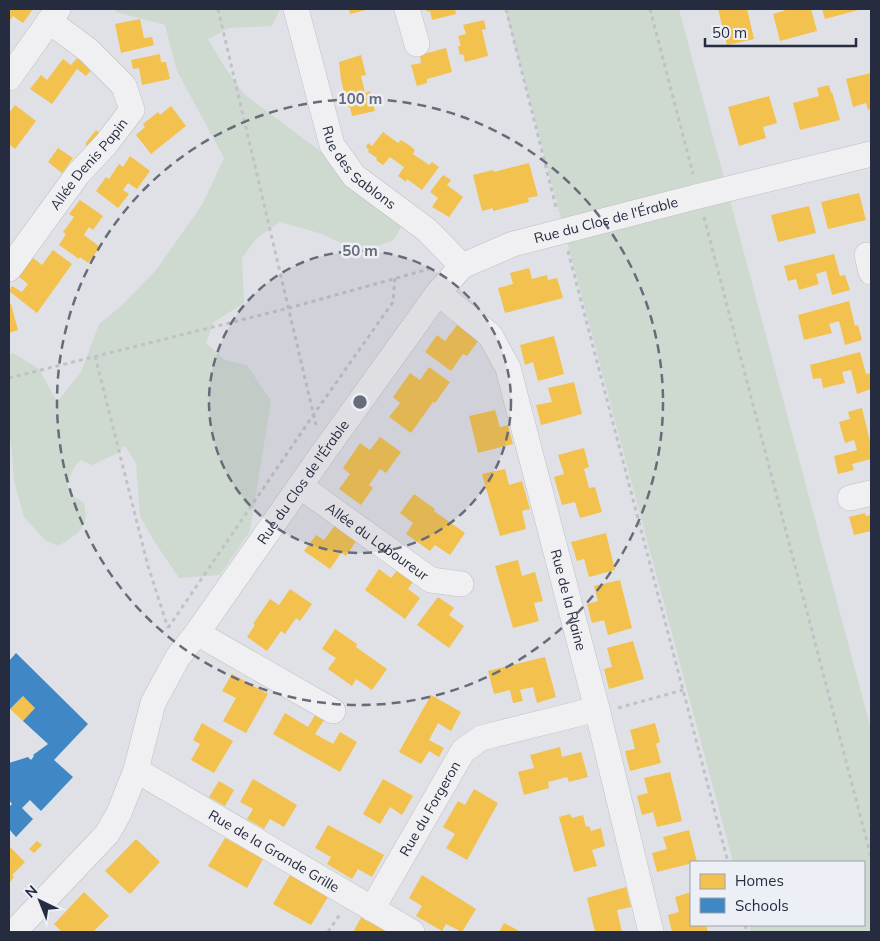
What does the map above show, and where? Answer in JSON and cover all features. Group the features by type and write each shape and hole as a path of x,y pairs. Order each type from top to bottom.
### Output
{"street":[{"name":"Rue des Sablons","path":"296,9 332,145 354,176 427,230 457,260"},
{"path":"407,9 417,44"},
{"path":"9,78 53,15"},
{"name":"Allée Denis Papin","path":"9,269 78,174 106,144 132,110 124,86 53,15"},
{"name":"Rue du Clos de l'Érable","path":"14,932 107,834 119,813 136,770 153,703 178,658 438,293 457,260 562,231 871,154"},
{"name":"Rue de la Plaine","path":"438,293 490,335 508,368 597,711 650,932"},
{"name":"Allée du Laboureur","path":"300,486 431,580 461,584"},
{"path":"197,632 333,711"},
{"name":"Rue du Forgeron","path":"372,909 463,751 481,738 597,711"},
{"name":"Rue de la Grande Grille","path":"136,770 412,932"}],"path":[{"path":"218,9 323,453"},
{"path":"506,9 562,231 728,861"},
{"path":"650,9 871,857"},
{"path":"9,378 289,308 457,260"},
{"path":"168,628 393,302 395,277"},
{"path":"95,356 148,566 178,658"},
{"path":"597,711 683,690"}],"shaded area":[{"path":"115,9 280,9 272,26 229,28 208,39 224,66 245,95 336,163 402,225 394,240 362,252 319,233 280,222 256,239 242,258 244,303 214,322 206,343 225,360 247,365 271,401 250,531 220,575 179,578 152,538 140,516 136,463 125,446 116,454 92,465 81,460 74,467 67,484 72,495 84,503 84,524 77,534 58,546 45,540 24,517 14,481 11,442 9,440 9,355 13,353 39,369 57,402 81,372 99,324 119,308 156,270 202,205 224,158 177,71 165,25 116,12"},
{"path":"505,9 679,9 871,729 871,932 751,932 749,926 865,926 865,861 733,861"}],"building: Homes":[{"path":"9,9 33,9 23,23 13,16 9,22"},
{"path":"349,9 366,9 366,10 350,14"},
{"path":"426,9 455,9 456,14 432,20 430,11 427,12"},
{"path":"718,9 747,9 754,39 727,45"},
{"path":"786,9 811,9 817,31 780,41 773,14"},
{"path":"822,9 862,9 825,19"},
{"path":"140,19 144,38 152,37 154,45 121,53 115,24"},
{"path":"484,20 486,29 482,30 488,56 465,62 463,54 460,55 458,46 461,46 458,36 466,34 463,25"},
{"path":"446,48 452,72 427,79 427,83 417,86 411,65 421,63 420,55"},
{"path":"160,54 161,62 166,62 170,79 142,85 139,68 133,69 131,60"},
{"path":"361,55 366,75 361,76 365,93 370,91 375,111 352,116 341,80 339,62"},
{"path":"77,58 92,69 86,76 77,69 52,104 30,89 41,75 47,80 63,59 71,65"},
{"path":"871,73 871,109 868,110 866,103 853,107 846,79"},
{"path":"829,85 840,120 800,130 793,103 819,96 817,88"},
{"path":"769,96 777,123 763,127 766,138 739,146 728,107"},
{"path":"15,105 36,121 15,149 9,144 9,113"},
{"path":"171,106 186,126 151,154 136,135 145,127 143,124 158,112 160,115"},
{"path":"96,130 103,135 92,150 85,144"},
{"path":"383,132 398,143 401,140 409,145 415,150 413,154 429,165 432,162 439,167 422,190 407,179 406,182 398,176 404,167 390,157 383,165 368,152 369,150 366,147 368,143 372,146"},
{"path":"58,148 73,158 62,173 48,162"},
{"path":"130,156 150,171 137,189 128,183 123,190 129,194 118,208 96,191 106,177 109,179 119,164 123,167"},
{"path":"529,163 538,196 528,198 529,202 493,211 493,208 482,211 473,175"},
{"path":"443,175 451,180 447,185 463,197 449,217 432,207 438,198 430,192"},
{"path":"859,193 866,220 828,229 821,202"},
{"path":"80,200 103,216 93,230 89,227 84,235 100,247 88,263 59,245 66,234 63,232 74,217 69,214"},
{"path":"809,206 816,233 778,242 771,215"},
{"path":"53,250 72,264 37,313 9,291 12,286 22,292 28,284 19,277 33,258 42,265"},
{"path":"834,254 840,276 845,275 850,290 832,295 826,271 816,274 819,284 799,290 796,279 788,281 784,266"},
{"path":"529,268 532,279 547,275 548,280 557,278 563,298 505,313 498,288 513,284 510,273"},
{"path":"849,301 855,326 858,325 862,340 845,345 839,321 829,324 832,333 804,340 798,315"},
{"path":"9,304 11,304 18,330 9,333"},
{"path":"457,325 479,340 467,356 463,354 451,371 425,352 437,335 445,341"},
{"path":"554,336 564,374 538,381 533,362 525,365 520,345"},
{"path":"860,352 866,374 871,373 871,389 857,394 851,370 842,372 845,383 823,388 821,378 813,379 810,365"},
{"path":"429,367 450,382 411,433 389,417 400,403 393,397 410,373 420,380"},
{"path":"574,382 582,414 541,425 536,405 552,402 548,388"},
{"path":"862,408 871,446 871,459 852,464 854,470 838,474 834,456 857,450 854,440 845,443 839,422 850,419 848,412"},
{"path":"495,410 500,427 508,425 513,444 478,453 469,416"},
{"path":"380,437 401,452 386,473 380,469 369,485 373,488 361,505 339,489 350,474 343,468 360,443 370,450"},
{"path":"584,448 589,467 584,469 589,488 595,487 602,512 580,518 575,502 562,505 554,477 564,474 558,455"},
{"path":"505,469 509,485 522,481 530,509 522,511 526,529 500,536 482,474"},
{"path":"414,494 465,533 450,555 435,545 430,551 406,534 413,523 400,513"},
{"path":"865,513 866,516 871,515 871,531 854,535 849,517"},
{"path":"336,524 357,540 346,556 341,553 330,569 304,551 316,535 324,540"},
{"path":"606,533 615,570 589,577 584,559 577,561 571,542"},
{"path":"518,560 522,576 535,572 543,601 534,603 539,621 513,628 495,566"},
{"path":"399,568 414,580 408,589 420,598 405,619 365,590 379,569 391,578"},
{"path":"620,580 632,628 608,635 604,620 592,623 587,604 598,601 594,586"},
{"path":"290,589 312,604 300,621 296,618 285,634 281,631 267,651 247,637 255,625 253,624 270,599 279,605"},
{"path":"438,597 454,608 449,615 464,626 449,648 417,625"},
{"path":"335,629 357,644 356,647 387,669 372,690 356,679 352,686 328,669 336,658 322,649"},
{"path":"633,641 644,679 609,689 604,669 612,667 607,648"},
{"path":"545,657 556,697 537,703 533,687 520,690 523,701 513,703 510,690 494,694 488,671"},
{"path":"232,674 268,694 246,733 223,721 236,698 222,691"},
{"path":"431,695 461,712 451,731 438,723 429,740 444,748 439,757 429,751 421,764 399,752"},
{"path":"23,696 35,708 23,721 10,709"},
{"path":"285,713 308,727 315,715 324,720 315,734 333,744 340,732 357,742 340,772 273,734"},
{"path":"202,723 233,741 214,773 191,760 200,744 193,740"},
{"path":"655,723 660,742 656,744 661,763 630,771 625,751 635,749 630,730"},
{"path":"560,747 562,757 581,752 588,777 569,782 567,777 548,782 549,788 524,795 518,772 534,768 530,755"},
{"path":"670,772 682,821 657,827 653,812 642,815 637,796 648,793 644,778"},
{"path":"253,779 297,805 284,827 270,819 264,829 247,819 253,809 240,802"},
{"path":"383,779 413,796 402,815 390,807 380,824 363,814"},
{"path":"219,781 234,790 225,806 209,797"},
{"path":"474,789 498,803 467,860 446,848 455,834 443,827 458,801 465,805"},
{"path":"570,814 572,818 583,815 586,827 589,826 591,831 601,828 605,846 592,850 597,866 574,872 559,817"},
{"path":"328,825 384,855 372,877 358,869 352,879 327,864 331,857 315,848"},
{"path":"689,830 697,861 690,861 690,864 657,872 652,853 667,849 663,837"},
{"path":"225,838 263,859 247,888 208,866"},
{"path":"136,839 160,862 130,894 105,871"},
{"path":"37,841 42,845 34,853 29,849"},
{"path":"9,846 25,862 12,875 14,877 9,883"},
{"path":"290,875 328,897 311,925 273,904"},
{"path":"422,875 476,909 462,932 446,924 442,931 416,916 422,906 409,898"},
{"path":"626,887 631,907 617,910 622,932 595,932 587,898"},
{"path":"84,892 109,916 93,932 62,932 54,924"},
{"path":"690,892 690,926 706,926 708,932 672,932 668,915 679,912 675,897"},
{"path":"362,916 390,932 353,932"},
{"path":"504,923 521,932 499,932"}],"building: Schools":[{"path":"16,653 88,724 54,760 73,777 41,811 30,800 22,808 33,819 16,837 9,829 9,807 12,804 9,800 9,763 28,757 31,760 33,755 48,744 23,721 35,708 23,696 10,709 9,707 9,661"}]}
